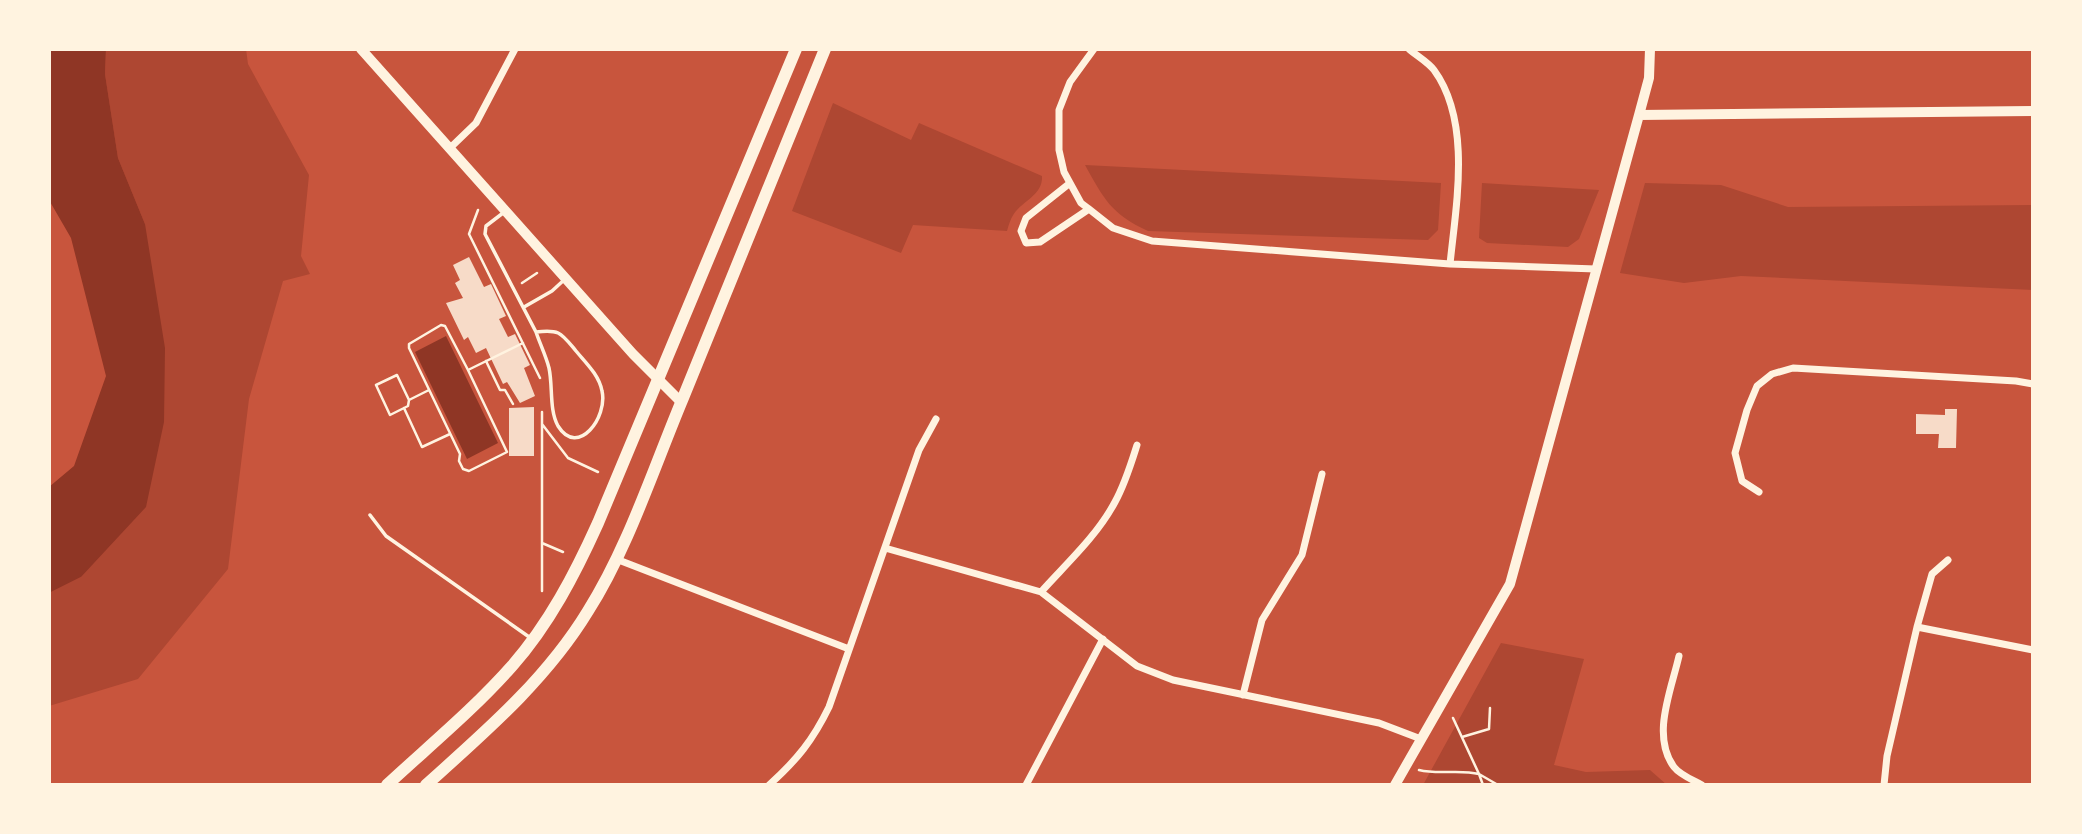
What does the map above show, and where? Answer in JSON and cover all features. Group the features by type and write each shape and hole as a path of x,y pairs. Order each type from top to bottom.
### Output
{"main road":[{"path":"361,49 565,279 681,402"},
{"path":"389,784 513,665 566,590 658,379 796,49"},
{"path":"426,785 504,714 543,674 588,612 616,559 825,49"}],"street":[{"path":"449,149 476,123 515,49"},
{"path":"1094,49 1070,82 1059,110 1059,149 1064,172 1081,202 1113,228 1152,242 1450,264 1596,269"},
{"path":"1409,49 1433,70 1451,106 1460,164 1450,264"},
{"path":"1395,785 1510,584 1639,115 1648,78 1650,49"},
{"path":"1639,115 2033,111"},
{"path":"1070,183 1026,218 1021,231 1026,243 1040,242 1089,209"},
{"path":"1759,492 1742,481 1735,453 1746,410 1757,386 1772,374 1793,368 2033,384"},
{"path":"769,785 796,761 816,732 829,706 919,450 936,419"},
{"path":"1041,592 1102,522 1115,503 1137,445"},
{"path":"1242,695 1262,620 1302,555 1322,474"},
{"path":"885,548 1041,592 1137,666 1153,674 1379,723 1421,739"},
{"path":"616,559 849,649"},
{"path":"1884,785 1887,756 1917,627 1932,575 1948,561"},
{"path":"1917,627 2033,650"},
{"path":"1026,785 1103,639"},
{"path":"1679,656 1663,723 1664,749 1675,770 1702,785"}],"lane":[{"path":"504,211 486,226 485,234 536,332 549,367 555,419 565,434 572,437 582,436 590,431 601,415 604,404 599,381 562,334 550,330 536,332"},
{"path":"524,307 565,279"},
{"path":"370,515 386,536 532,640"}],"path":[{"path":"478,210 469,234 542,383"},
{"path":"445,326 468,370 507,452 469,471 463,469 459,461 460,454 409,348 411,341 445,326"},
{"path":"468,370 523,343"},
{"path":"486,361 500,390 505,390 513,404"},
{"path":"397,375 409,400 408,406 390,415 376,385 397,375"},
{"path":"409,400 429,390"},
{"path":"404,408 422,447 450,434"},
{"path":"542,410 542,591"},
{"path":"542,424 568,458 598,472"},
{"path":"542,543 563,552"},
{"path":"1462,737 1489,729 1490,708"},
{"path":"1453,718 1483,785"},
{"path":"1405,766 1427,772 1479,774 1498,785"}],"shaded area":[{"path":"49,49 106,49 105,74 118,158 145,224 165,348 164,422 146,507 81,577 49,593 49,487 74,466 106,376 71,238 49,200"},
{"path":"106,49 246,49 248,64 309,175 301,256 310,274 283,281 249,399 228,569 138,679 49,706 49,593 81,577 145,224 118,158 105,74"},
{"path":"833,103 911,140 919,123 1042,176 1042,182 1034,195 1014,213 1007,231 913,225 901,253 792,211"},
{"path":"1085,165 1441,183 1438,230 1428,240 1148,231 1117,212"},
{"path":"1482,183 1599,190 1579,239 1568,247 1487,243 1479,238"},
{"path":"1645,183 1721,185 1788,207 2033,205 2033,290 1741,276 1684,283 1620,273"},
{"path":"446,336 498,443 467,459 415,352"},
{"path":"1501,643 1584,659 1554,765 1586,772 1650,770 1667,785 1423,785"}],"building":[{"path":"469,257 484,287 491,284 506,316 499,319 508,337 515,334 530,365 524,368 535,396 520,403 507,382 503,384 486,348 476,353 468,337 464,340 446,303 463,298 455,283 460,280 453,265"},
{"path":"534,407 534,456 509,456 509,408"},
{"path":"1945,409 1957,409 1956,448 1938,448 1939,434 1916,434 1916,414 1945,415"}]}
